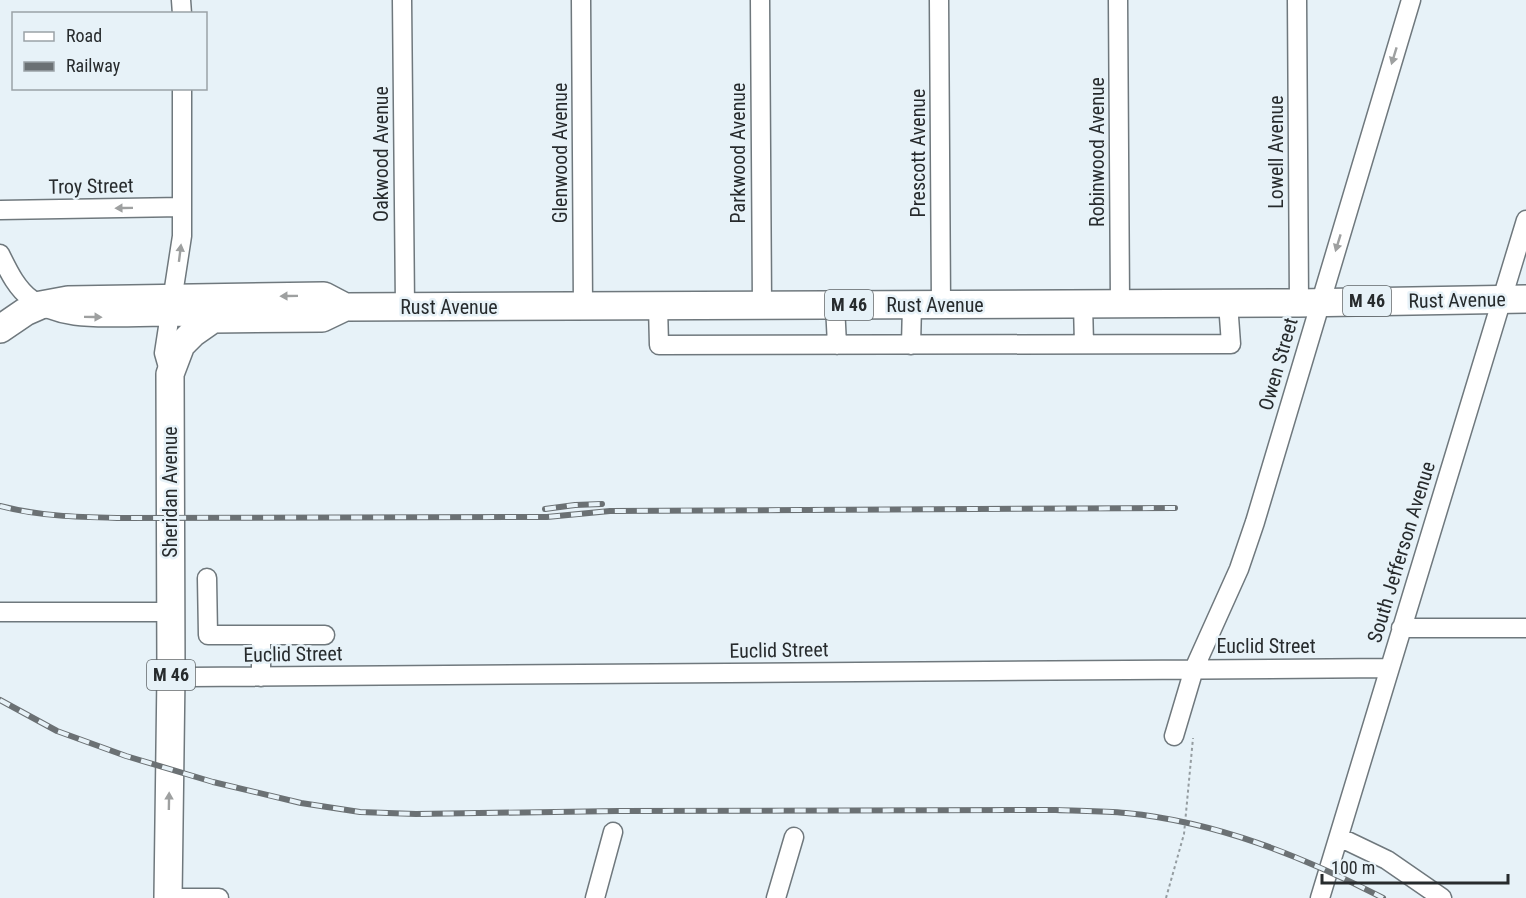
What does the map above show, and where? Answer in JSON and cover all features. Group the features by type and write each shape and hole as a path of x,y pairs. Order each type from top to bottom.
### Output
{"highway":[{"name":"Rust Avenue","path":"0,329 25,312 41,305 81,299 170,307 324,296 345,307"},
{"name":"Rust Avenue","path":"213,319 322,318 345,307 1120,304 1514,299"},
{"name":"M 46","path":"170,374 181,345 213,319"},
{"name":"Sheridan Avenue","path":"168,898 171,674 170,374"}],"street":[{"name":"Oakwood Avenue","path":"402,0 405,307"},
{"name":"Glenwood Avenue","path":"581,0 583,306"},
{"name":"Parkwood Avenue","path":"760,0 762,305"},
{"name":"Prescott Avenue","path":"939,0 941,305"},
{"name":"Robinwood Avenue","path":"1118,0 1120,304"},
{"name":"Lowell Avenue","path":"1298,0 1310,302"},
{"name":"Owen Street","path":"1174,736 1194,669 1239,569 1254,522 1310,302 1411,0"},
{"name":"Sheridan Avenue","path":"170,374 164,352 181,246 182,90"},
{"name":"Troy Street","path":"0,210 182,207"},
{"name":"South Jefferson Avenue","path":"1320,898 1401,628 1514,299 1526,220"},
{"path":"0,254 21,289 29,298 41,305"},
{"path":"658,306 659,345 1231,344 1228,303"},
{"path":"1083,304 1084,344"},
{"path":"835,305 837,345"},
{"path":"911,345 912,305"},
{"name":"Rust Avenue","path":"170,307 213,319"},
{"path":"207,578 208,635 325,635"},
{"path":"0,612 170,612"},
{"path":"1401,628 1526,628"},
{"path":"261,635 261,677"},
{"name":"Euclid Street","path":"171,674 188,678 1389,668"},
{"path":"595,898 613,832"},
{"path":"776,898 794,837"},
{"path":"1339,837 1387,860 1442,898"},
{"path":"182,898 219,898"}],"path":[{"path":"1166,898 1185,834 1193,738"}],"railway":[{"path":"545,509 602,504"},
{"path":"0,506 43,514 117,518 547,517 610,511 1175,508"},
{"path":"0,700 57,731 126,756 213,782 301,803 360,812 416,814 1056,810 1126,813 1193,824 1258,843 1321,868 1383,898"}]}
